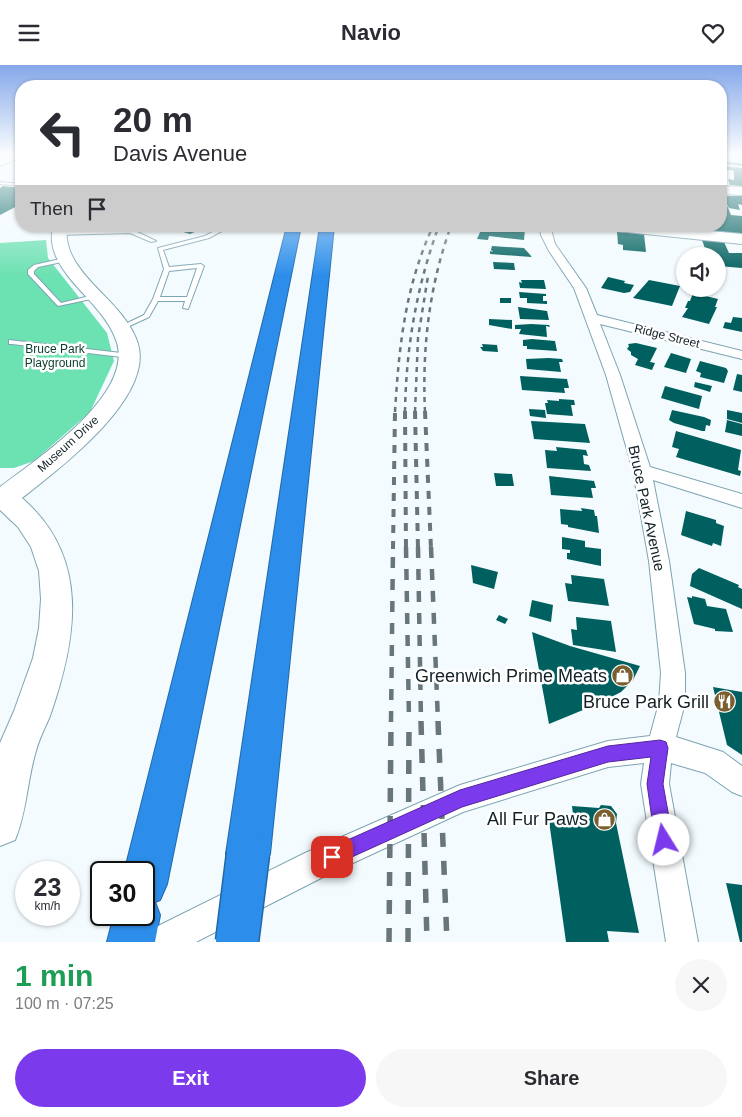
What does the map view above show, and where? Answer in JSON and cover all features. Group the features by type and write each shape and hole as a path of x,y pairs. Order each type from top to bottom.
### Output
{"highway":[{"path":"284,273 287,232"},
{"path":"149,861 293,232"},
{"path":"237,942 326,232"},
{"path":"131,942 135,926"}],"main road":[{"path":"59,232 62,254 65,260 121,328 129,346 130,356"},
{"path":"669,232 742,239"},
{"name":"Museum Drive","path":"1,498 65,448 103,412 115,397 123,382 130,356"},
{"path":"0,825 8,765 49,663 57,622 57,579 43,541 28,519 1,498"}],"street":[{"name":"Bruce Park Avenue","path":"546,232 550,247 575,278 592,318 613,375 642,471 659,561 673,673 672,703 660,748 655,784 682,942"},
{"name":"Ridge Street","path":"592,318 742,355"},
{"path":"642,471 742,501"},
{"path":"162,942 316,864 460,799 608,754 660,748 684,752 713,762 742,782"}],"lane":[{"path":"133,232 153,241"},
{"path":"121,328 147,317 156,299 167,269 160,249 207,237 217,232"},
{"path":"65,260 36,266 31,270 31,274 60,305 94,297"},
{"path":"167,269 201,266 186,308"},
{"path":"156,299 190,299"},
{"path":"12,342 130,356"}],"green space":[{"name":"Bruce Park Playground","path":"46,240 48,258 107,333 114,361 90,412 34,461 14,468 0,468 0,243"}],"building":[{"path":"0,195 15,195 15,207 0,215"},
{"path":"727,196 742,196 742,205 738,204 740,210 729,208"},
{"path":"727,205 731,215 742,216 742,235 711,232 727,232"},
{"path":"480,232 525,232 524,240 489,236 488,240 477,239"},
{"path":"617,232 644,234 646,252 623,250 623,245 618,244"},
{"path":"702,240 724,242 729,253 742,253 742,268 726,267 726,247 704,247"},
{"path":"492,246 524,248 532,257 490,254 490,251 493,252 491,250"},
{"path":"493,262 514,263 515,270 494,269"},
{"path":"608,277 634,285 630,292 624,293 601,288"},
{"path":"521,280 544,280 546,289 520,288 519,282 522,283"},
{"path":"649,280 676,285 676,296 672,306 633,298"},
{"path":"519,292 546,294 546,296 543,296 543,301 547,301 547,304 527,303 527,298 520,298"},
{"path":"692,297 718,299 715,307 717,307 709,324 682,317 688,308 685,308 688,301 690,301"},
{"path":"500,298 511,298 511,303 500,303"},
{"path":"518,307 547,311 549,320 520,319"},
{"path":"733,317 742,318 742,332 723,328 725,322 731,323"},
{"path":"489,319 512,320 512,329 489,325"},
{"path":"515,325 549,325 550,327 546,326 547,337 519,334 521,329 515,329"},
{"path":"523,340 555,341 557,351 527,349 527,346 523,346"},
{"path":"636,343 657,348 650,362 655,363 652,370 635,365 638,359 631,355 631,352 627,349 628,344"},
{"path":"482,344 497,345 498,352 483,351 480,347 483,347"},
{"path":"671,353 691,359 686,373 664,367"},
{"path":"526,359 562,359 563,362 559,362 561,372 527,369"},
{"path":"700,361 726,368 728,371 724,383 700,377 701,373 696,371"},
{"path":"737,374 742,375 742,392 733,390"},
{"path":"520,376 567,379 569,388 564,388 565,393 522,390"},
{"path":"695,382 712,386 710,392 694,387"},
{"path":"665,386 702,396 699,409 661,398"},
{"path":"559,399 574,400 575,405 571,405 573,416 547,414 545,403 548,403 547,400 559,401"},
{"path":"529,409 545,410 546,418 530,416"},
{"path":"672,410 704,417 711,420 710,426 706,425 705,431 702,431 674,423 669,420"},
{"path":"727,410 742,413 742,423 727,419"},
{"path":"727,420 742,424 742,436 725,432"},
{"path":"531,421 585,424 590,443 534,439"},
{"path":"676,431 741,450 738,470 741,471 740,476 676,457 679,449 672,447"},
{"path":"556,447 586,450 588,456 583,455 584,464 589,465 591,471 547,468 545,450 557,451"},
{"path":"494,473 512,474 514,486 496,486"},
{"path":"549,476 594,481 596,488 591,488 593,498 551,495"},
{"path":"581,508 594,510 595,516 597,516 599,533 561,524 560,509 582,511"},
{"path":"686,511 716,520 716,523 724,526 721,546 713,543 712,546 681,535"},
{"path":"562,537 585,541 585,547 601,549 601,566 567,559 567,553 570,553 570,550 562,549"},
{"path":"471,565 498,572 494,589 473,583"},
{"path":"699,568 739,585 738,587 742,589 742,609 690,586 692,574"},
{"path":"571,575 604,579 609,606 568,601 565,583 572,584"},
{"path":"692,596 705,599 707,606 726,609 733,632 715,631 715,629 694,624 687,597 692,598"},
{"path":"532,600 553,605 551,622 529,616"},
{"path":"499,615 508,619 505,624 496,620"},
{"path":"576,617 611,621 616,652 573,645 571,629 577,630"},
{"path":"532,632 570,646 640,666 633,680 621,692 600,703 549,724"},
{"path":"713,687 742,692 742,755 727,745"},
{"path":"601,805 611,806 617,814 616,823 639,933 607,931 609,942 566,942 549,821 574,823 572,806 599,808"},
{"path":"726,883 742,885 742,942 740,942"}],"railway":[{"path":"395,412 401,340 405,317 416,272 430,232"},
{"path":"405,412 407,365 414,320 423,275 437,232"},
{"path":"425,412 426,341 432,295 449,232"},
{"path":"415,412 418,338 428,276"},
{"path":"393,549 395,411"},
{"path":"425,411 431,549"},
{"path":"405,412 406,549"},
{"path":"415,412 418,549"},
{"path":"391,722 393,547"},
{"path":"406,547 409,722"},
{"path":"418,547 421,722"},
{"path":"431,547 438,722"},
{"path":"389,942 391,721"},
{"path":"421,721 427,942"},
{"path":"438,721 447,942"},
{"path":"408,942 409,722"}],"place":[{"name":"Greenwich Prime Meats","path":"623,676"},
{"name":"Bruce Park Grill","path":"725,702"},
{"name":"All Fur Paws","path":"604,819"}],"route":[{"path":"332,857 460,799 608,754 660,748 655,784 664,840"}]}
